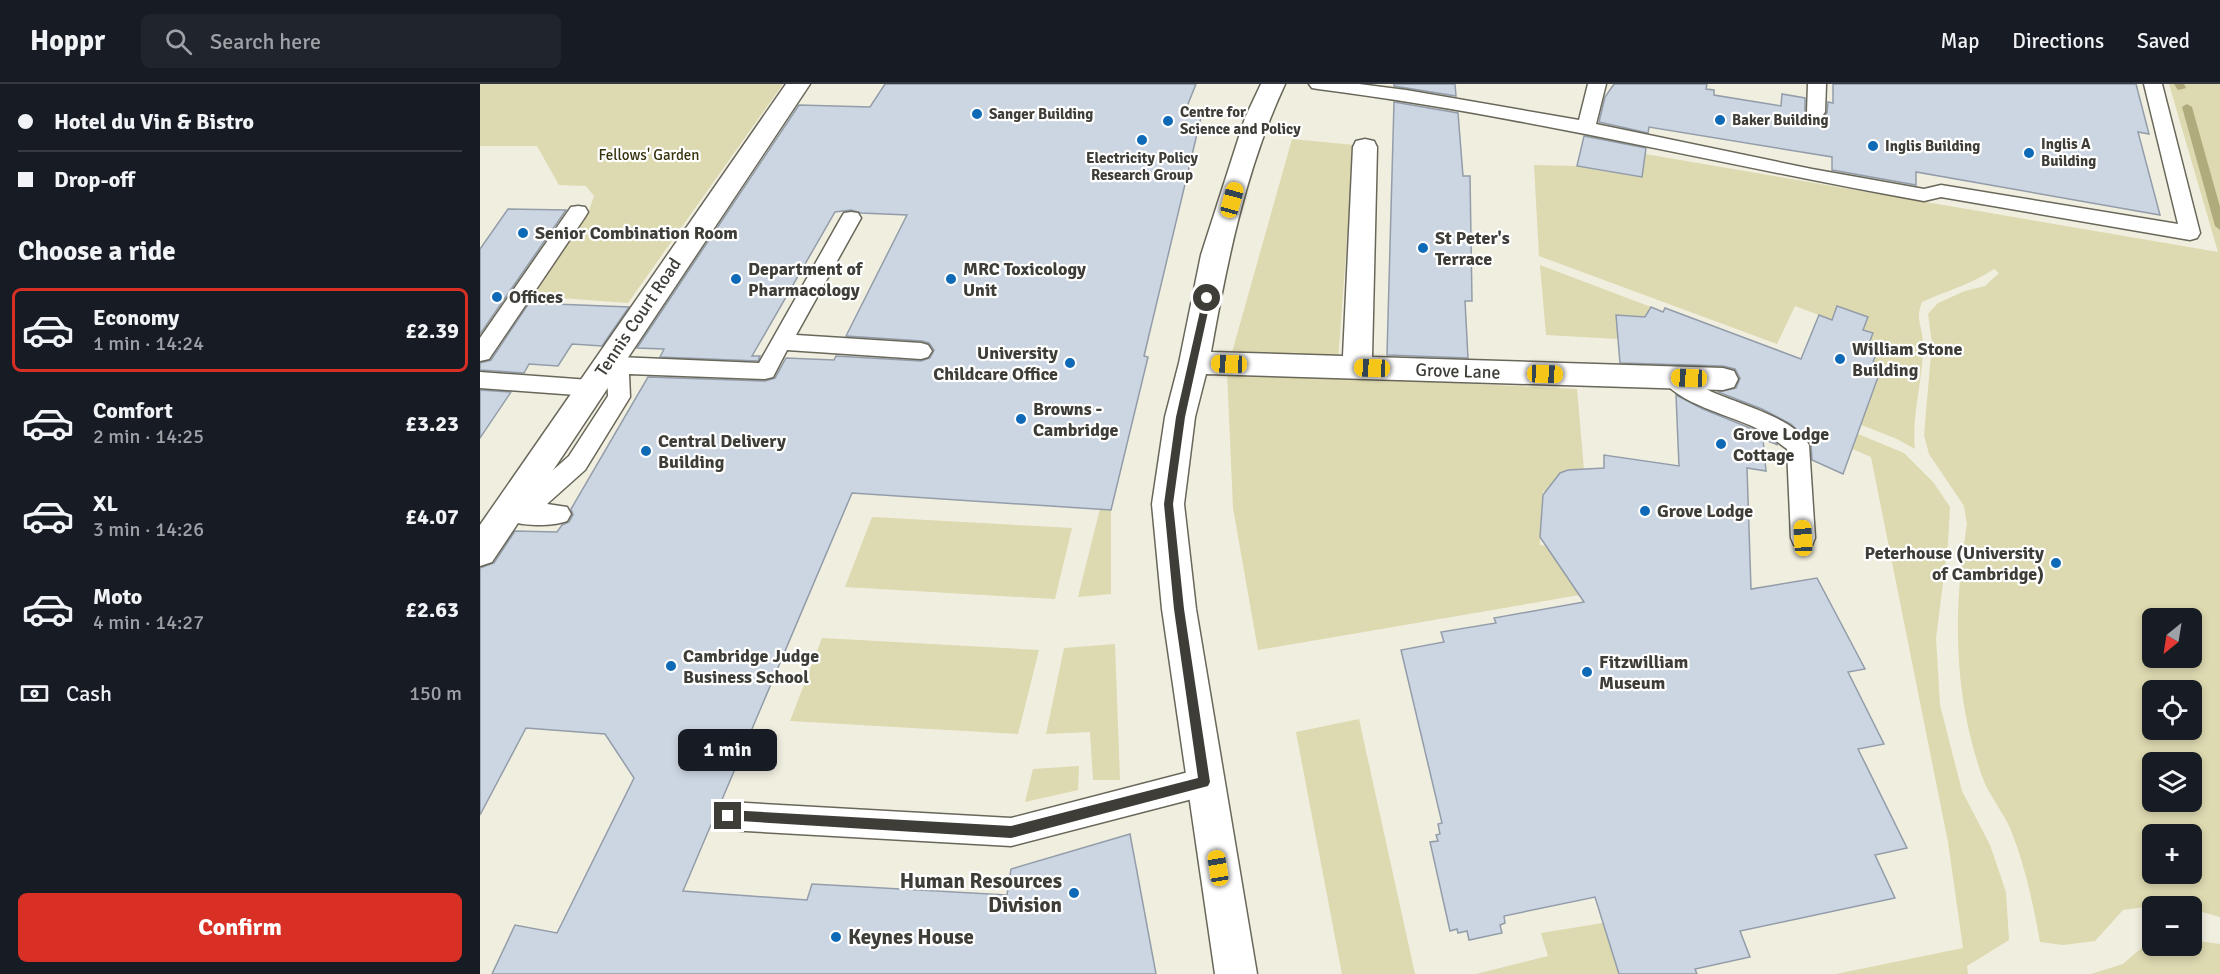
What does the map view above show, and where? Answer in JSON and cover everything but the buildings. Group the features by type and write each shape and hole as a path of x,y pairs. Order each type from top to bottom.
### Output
{"street":[{"name":"Tennis Court Road","path":"480,552 513,512 590,388 612,365 798,84"},
{"path":"1236,974 1204,782 1179,609 1168,504 1180,417 1194,363 1215,255 1253,129 1273,84"},
{"path":"1357,368 1365,147"},
{"name":"Grove Lane","path":"1194,363 1723,379"}],"lane":[{"path":"1318,84 1407,95 1586,127 1812,176 1924,195 1941,191 2190,233 2153,84"},
{"path":"1586,127 1597,84"},
{"path":"1816,112 1817,84"},
{"path":"1812,176 1814,154"},
{"path":"480,353 578,212"},
{"path":"513,512 577,463 619,397 612,365 765,370 851,218"},
{"path":"781,342 921,351"},
{"path":"1672,377 1697,394 1765,422 1798,445 1803,538"},
{"path":"480,380 590,388"},
{"path":"513,512 559,514"},
{"path":"728,816 1011,832 1204,782"}],"green space":[{"name":"Fellows' Garden","path":"480,84 783,84 628,303 533,296 588,214 594,196 586,186 559,185 537,146 480,146"},
{"path":"2169,84 2220,84 2220,917 2202,912 2202,896 2142,896 2142,907 2123,910 2095,941 2063,945 2040,942 2020,856 2010,828 1982,776 1965,714 1958,651 1959,588 1967,524 1964,506 1929,454 1924,435 1932,343 1928,314 1938,303 1965,291 1985,286 1999,273 1994,269 1968,283 1922,302 1919,318 1923,355 1915,423 1915,449 1897,439 1819,408 1870,397 1882,366 1873,362 1877,350 1868,346 1872,333 1863,330 1868,318 1837,307 1832,320 1795,306 1777,344 1539,256 1534,165 1577,166 1642,177 1645,154 2218,252"},
{"path":"1292,139 1354,145 1338,361 1231,356"},
{"path":"1540,265 1651,307 1643,320 1632,316 1616,315 1618,339 1546,335"},
{"path":"1227,372 1577,389 1584,470 1570,470 1561,473 1556,480 1555,494 1543,491 1540,545 1697,575 1258,650 1233,508"},
{"path":"1817,417 1904,453 1933,482 1950,507 1948,544 1936,638 1940,705 1962,791 1990,845 2006,892 2009,940 1967,966 1968,974 1836,974 1963,948 1948,842 1871,457 1834,441"},
{"path":"1100,509 1111,509 1111,594 1078,597"},
{"path":"872,517 1072,528 1055,599 845,587"},
{"path":"822,638 1039,650 1018,734 790,721"},
{"path":"1115,644 1120,780 1093,780 1090,732 1046,734 1064,648"},
{"path":"1359,719 1415,974 1342,974 1296,732"},
{"path":"1079,766 1078,790 1025,802 1033,769"},
{"path":"1603,923 1619,974 1476,974 1548,956 1541,933"},
{"path":"2202,941 2220,944 2220,974 2091,974 2123,964 2142,948 2142,956 2202,956"}],"waterway":[{"path":"2179,84 2181,88"},
{"path":"2187,107 2220,226"}],"place":[{"name":"Sanger Building","path":"977,114"},
{"name":"Baker Building","path":"1720,120"},
{"name":"Centre for Science and Policy","path":"1168,121"},
{"name":"Electricity Policy Research Group","path":"1142,140"},
{"name":"Inglis Building","path":"1873,146"},
{"name":"Inglis A Building","path":"2029,153"},
{"name":"Senior Combination Room","path":"523,233"},
{"name":"St Peter's Terrace","path":"1423,248"},
{"name":"Department of Pharmacology","path":"736,279"},
{"name":"MRC Toxicology Unit","path":"951,279"},
{"name":"Offices","path":"497,297"},
{"name":"William Stone Building","path":"1840,359"},
{"name":"University Childcare Office","path":"1070,363"},
{"name":"Browns - Cambridge","path":"1021,419"},
{"name":"Grove Lodge Cottage","path":"1721,444"},
{"name":"Central Delivery Building","path":"646,451"},
{"name":"Grove Lodge","path":"1645,511"},
{"name":"Peterhouse (University of Cambridge)","path":"2056,563"},
{"name":"Cambridge Judge Business School","path":"671,666"},
{"name":"Fitzwilliam Museum","path":"1587,672"},
{"name":"Human Resources Division","path":"1074,893"},
{"name":"Keynes House","path":"836,937"}],"route":[{"path":"728,816 1011,832 1204,782 1179,609 1168,504 1180,417 1207,298"}]}
